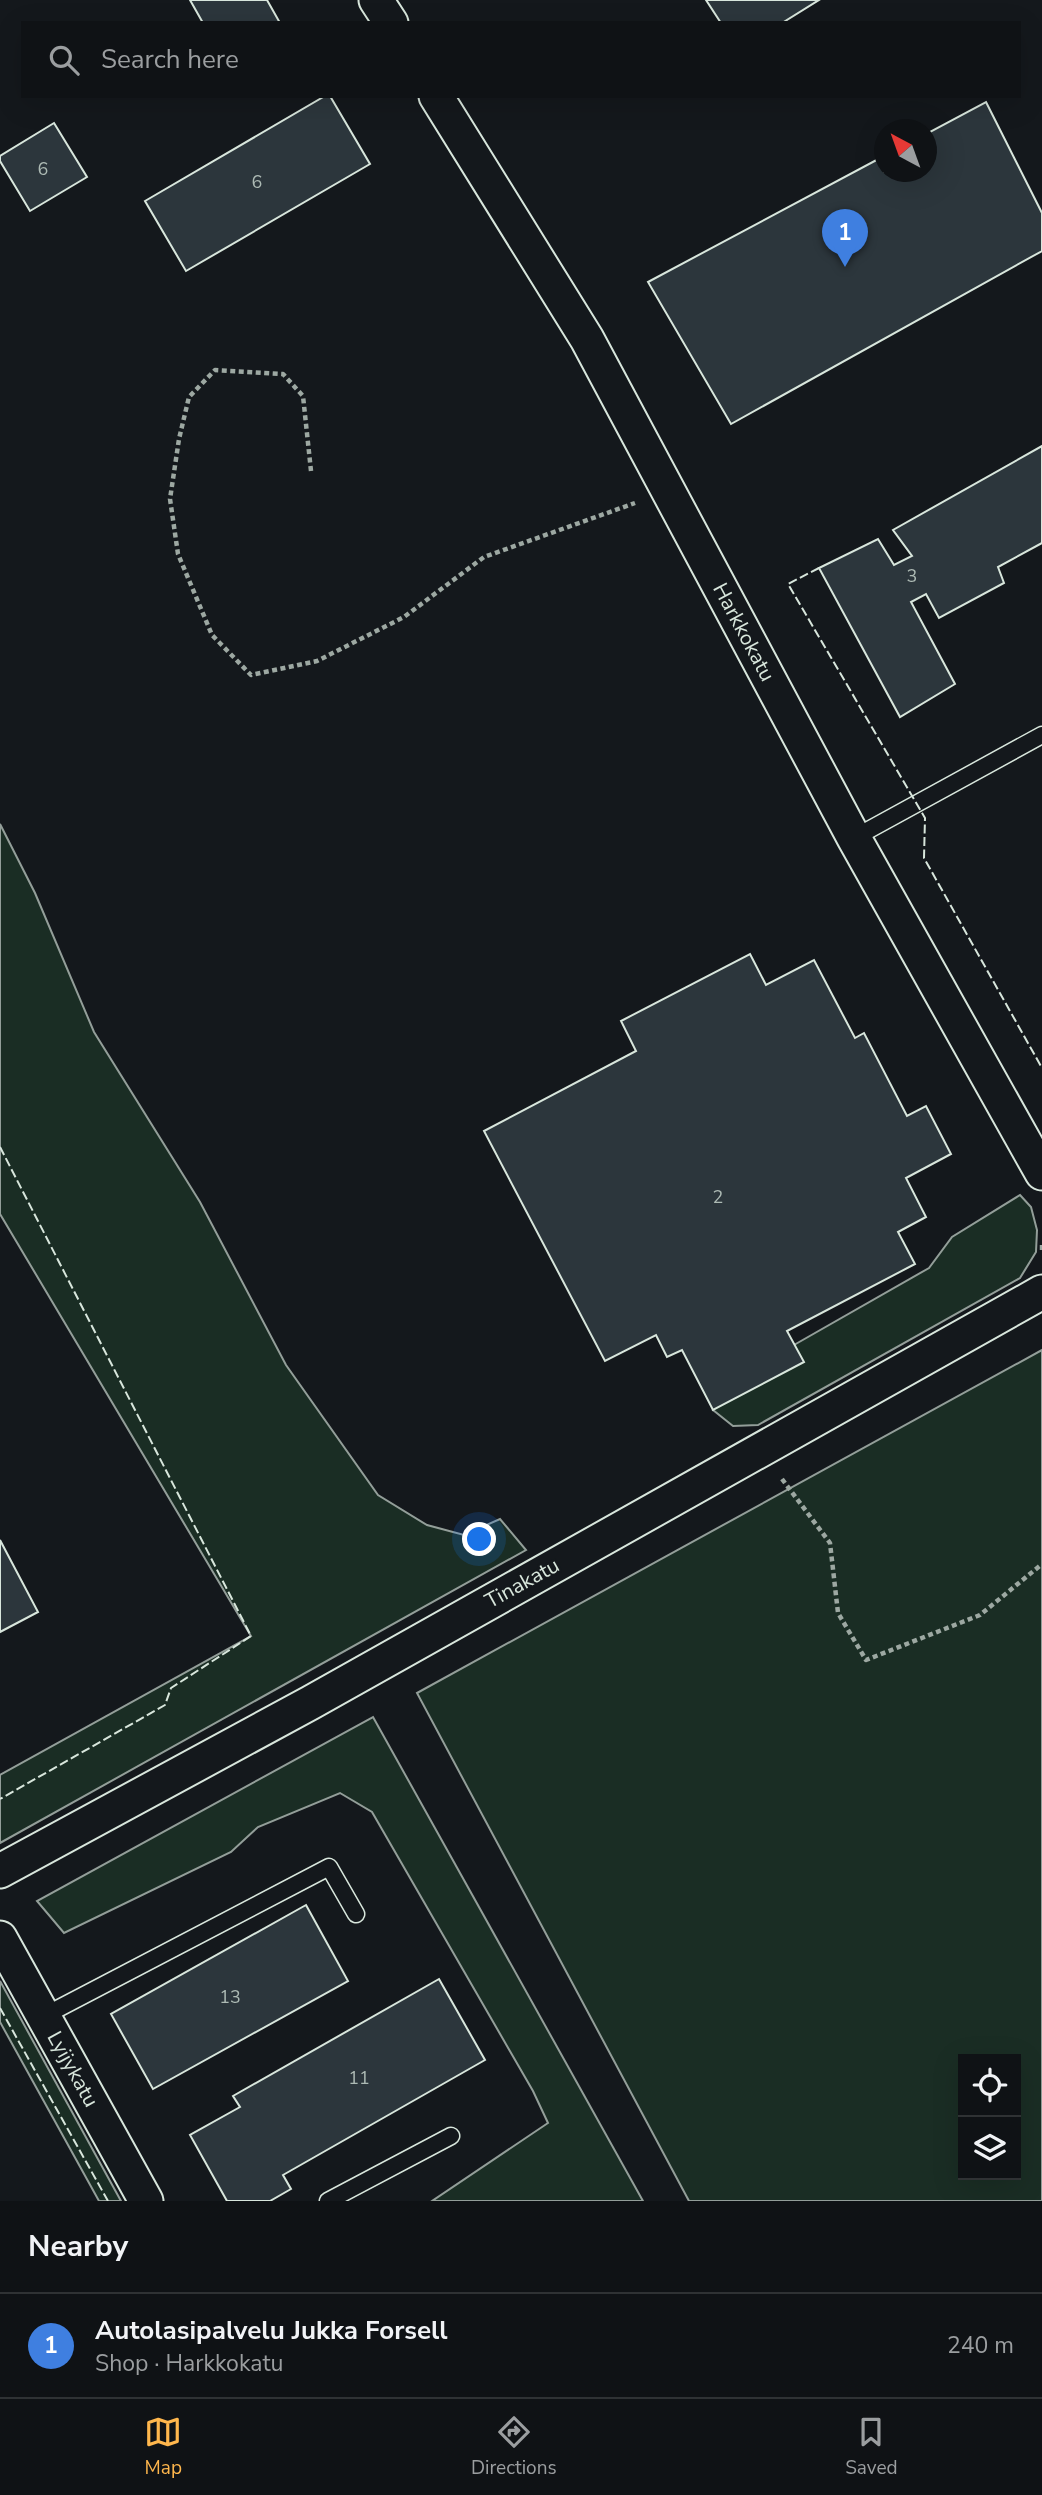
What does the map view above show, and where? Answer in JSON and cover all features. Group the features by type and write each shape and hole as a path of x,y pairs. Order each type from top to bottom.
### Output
{"street":[{"path":"376,0 390,21"},
{"name":"Harkkokatu","path":"437,98 587,339 854,838 1042,1173"},
{"name":"Tinakatu","path":"0,1871 310,1703 1042,1292"},
{"name":"Lyijykatu","path":"0,1938 146,2201"}],"lane":[{"path":"854,838 1042,735"},
{"path":"44,2016 329,1867 356,1914"},
{"path":"328,2201 451,2136"}],"path":[{"path":"311,471 303,396 283,374 215,370 189,397 170,499 178,554 212,635 251,675 317,661 404,617 484,557 668,491"},
{"path":"1042,1245 1042,1252"},
{"path":"781,1478 830,1543 838,1613 866,1660 980,1615 1042,1564"}],"green space":[{"path":"0,824 35,893 94,1032 200,1202 286,1365 378,1495 427,1525 464,1535 500,1519 526,1550 0,1843 0,1775 251,1636 0,1214"},
{"path":"1020,1195 1031,1207 1037,1230 1036,1252 1020,1278 758,1425 733,1426 713,1410 794,1345 929,1268 952,1237"},
{"path":"1042,1350 1042,2201 689,2201 417,1693"},
{"path":"373,1717 643,2201 432,2201 548,2123 533,2091 372,1812 340,1793 258,1827 231,1852 64,1933 37,1901"},
{"path":"0,1981 121,2201 99,2201 0,2022"}],"building":[{"path":"190,0 267,0 279,21 202,21"},
{"path":"706,0 819,0 785,21 720,21"},
{"path":"322,98 331,98 370,164 186,271 145,201"},
{"path":"986,102 1042,213 1042,251 731,424 648,282 874,161 874,182 937,182 937,128"},
{"path":"54,123 87,177 30,211 0,161 0,156"},
{"path":"1042,446 1042,543 998,567 1004,583 939,618 926,594 911,602 955,684 900,717 819,568 878,539 894,565 912,556 893,530"},
{"path":"750,954 766,985 814,960 855,1038 864,1033 907,1116 926,1106 951,1154 906,1178 926,1217 898,1232 915,1264 787,1331 804,1362 713,1410 682,1350 667,1357 656,1335 605,1361 484,1131 636,1051 621,1021"},
{"path":"0,1540 38,1612 0,1632"},
{"path":"306,1905 348,1981 153,2089 111,2014"},
{"path":"439,1979 485,2060 283,2175 291,2189 270,2201 227,2201 190,2135 240,2107 233,2096"}],"fence":[{"path":"819,568 788,584 925,818 924,858 1042,1068"},
{"path":"0,1147 251,1636 171,1688 165,1705 0,1799"},
{"path":"0,2008 108,2201"}],"place":[{"name":"Autolasipalvelu Jukka Forsell","path":"845,267"}]}
